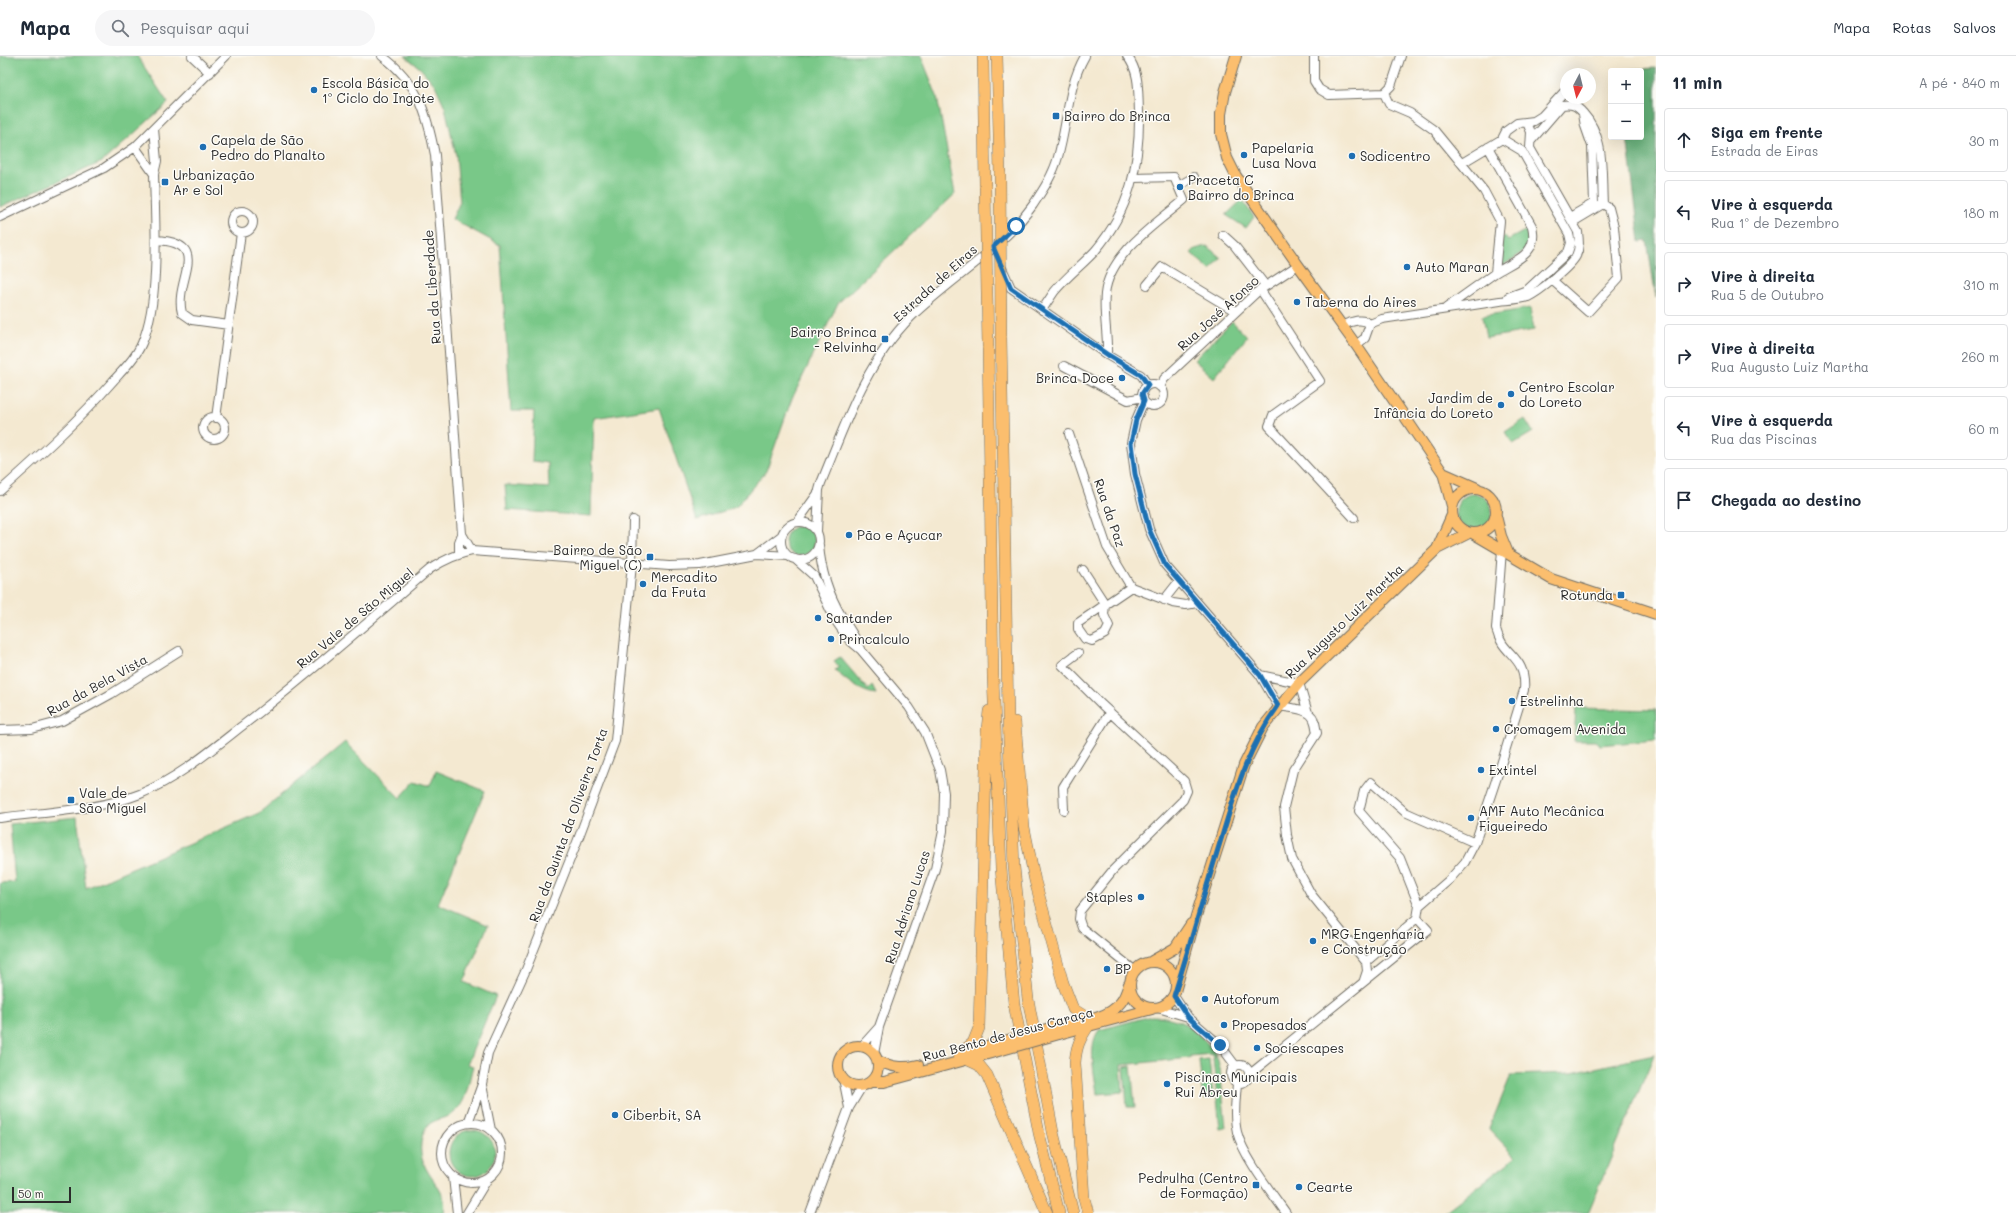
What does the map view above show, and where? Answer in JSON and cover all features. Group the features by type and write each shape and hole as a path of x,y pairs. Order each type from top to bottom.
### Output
{"highway":[{"path":"983,56 993,676 1001,869 1014,1004 1039,1133 1059,1213"},
{"path":"997,56 1008,676 1014,867 1028,998 1053,1132 1073,1213"},
{"path":"993,676 987,729 978,1028 973,1043 962,1057 979,1065 987,1075 1047,1213"},
{"path":"1008,676 1017,737 1024,827 1035,881 1063,983 1073,1009 1089,1022 1080,1038 1075,1063 1084,1198 1088,1213"}],"main road":[{"path":"1236,56 1225,92 1221,114 1223,148 1236,176 1356,345 1442,473 1458,526 1505,551 1526,566 1551,579 1656,614"},
{"path":"1442,473 1487,493 1493,499 1505,551"},
{"path":"1452,510 1456,498 1462,492 1470,489 1479,489"},
{"name":"Rua Augusto Luiz Martha","path":"1437,549 1452,510"},
{"path":"1472,533 1488,529 1496,516"},
{"name":"Rua Augusto Luiz Martha","path":"1175,992 1196,916 1244,765 1263,727 1278,706 1299,683 1437,549 1472,533"},
{"name":"Rua Augusto Luiz Martha","path":"1152,961 1175,948 1196,916"},
{"path":"1152,961 1167,966 1174,976 1175,992 1167,1004 1156,1008 1145,1007 1133,999 1129,984 1134,970 1145,962 1152,961"},
{"name":"Rua Bento de Jesus Caraça","path":"1089,1022 1113,1010 1122,1002 1129,984"},
{"name":"Rua Bento de Jesus Caraça","path":"867,1084 884,1082 962,1057 1058,1030 1156,1008"},
{"path":"861,1047 876,1058"},
{"name":"Rua Adriano Lucas","path":"843,1078 839,1071 840,1059 848,1050 861,1047"},
{"name":"Rua Bento de Jesus Caraça","path":"876,1058 892,1067 905,1069 962,1057"},
{"name":"Rua Adriano Lucas","path":"867,1084 877,1073 876,1058"},
{"path":"843,1078 852,1085 867,1084"}],"street":[{"path":"192,56 210,73"},
{"path":"0,217 104,168 135,147 226,56"},
{"name":"Rua da Liberdade","path":"382,56 405,76 416,92 425,111 434,149 462,534 459,542 459,554"},
{"name":"Estrada de Eiras","path":"798,522 819,490 854,400 869,373 898,332 910,318 1016,226 1048,183 1058,156 1070,96 1078,68 1085,56"},
{"path":"1042,310 1054,292 1095,251 1110,232 1118,217 1134,178 1139,137 1138,80 1136,70 1127,56"},
{"path":"1314,56 1314,81 1320,89 1329,95 1384,93 1391,86 1401,56"},
{"path":"1384,93 1389,104 1410,113 1434,130 1484,192 1500,222 1495,273"},
{"path":"1462,163 1502,139 1506,131 1517,123 1528,123 1542,116 1560,96"},
{"path":"1531,141 1562,105 1569,103 1577,107 1591,122 1600,144 1603,204"},
{"path":"1571,220 1594,203 1592,146 1584,126 1583,113"},
{"path":"1356,345 1365,338 1370,324 1382,319 1515,300 1529,296 1552,280 1575,257 1579,244 1578,232 1530,148 1531,132 1528,123"},
{"path":"0,491 110,385 137,353 146,331 152,302 156,240 154,174 157,161 154,129"},
{"path":"1500,301 1527,290 1568,252 1571,243 1569,234 1522,151 1502,139"},
{"path":"135,147 154,174"},
{"path":"1444,309 1495,273 1530,251 1535,236 1532,226 1488,147"},
{"path":"1108,355 1105,294 1110,273 1118,260 1133,245 1184,200 1174,177 1134,178"},
{"path":"1178,186 1194,177"},
{"path":"1571,220 1603,204"},
{"path":"1552,280 1588,312 1619,278 1614,227 1609,208 1603,204"},
{"path":"216,418 240,233"},
{"path":"1223,235 1234,245 1263,287 1320,381 1273,415 1269,426 1354,518"},
{"path":"156,240 176,242 182,245 185,249 187,263 180,300 182,313 192,320 229,325"},
{"path":"993,247 1011,288 1108,355 1141,375 1148,385"},
{"name":"Rua José Afonso","path":"1160,387 1164,379 1235,311 1263,287 1298,265"},
{"path":"1147,285 1162,266 1235,311"},
{"path":"1342,325 1356,320 1362,320 1370,324"},
{"path":"1064,366 1128,400 1143,399 1151,406 1156,405"},
{"path":"1136,420 1156,405 1160,404 1164,397 1160,387 1152,384 1148,385 1144,390 1143,399 1136,420 1131,443 1135,474 1149,529 1165,565 1260,675 1278,706 1294,708 1308,713 1314,718 1317,733 1293,770 1284,807 1287,836 1292,859 1311,894 1366,962 1367,971 1364,980"},
{"name":"Rua da Paz","path":"1069,434 1107,547 1131,587"},
{"name":"Estrada de Eiras","path":"817,531 819,490"},
{"name":"Rua da Quinta da Oliveira Torta","path":"468,1123 482,1084 488,1053 536,943 577,842 615,740 632,564 633,520"},
{"path":"798,522 809,523 817,531 819,546 812,556 801,560 792,558 782,547 781,536 787,526 798,522"},
{"name":"Rua da Liberdade","path":"462,534 472,551"},
{"name":"Rua Vale de São Miguel","path":"757,554 781,536"},
{"name":"Rua Adriano Lucas","path":"819,546 820,562 828,588 841,616 855,636 861,650"},
{"name":"Rua Vale de São Miguel","path":"0,818 99,805 139,794 174,776 195,763 293,686 430,569 445,559 459,554 472,551 669,566 700,565 757,554 792,558"},
{"path":"1419,906 1449,880 1465,862 1475,843 1524,690 1525,676 1522,667 1501,641 1496,629 1505,551"},
{"name":"Rua Adriano Lucas","path":"792,558 814,576 835,620 849,640 861,650 909,707 925,732 940,770 944,793 943,830 935,869 879,1027 876,1058"},
{"path":"1083,570 1105,604 1104,615 1109,626 1105,634 1092,642 1085,639 1078,629 1078,623 1105,604 1131,587 1164,600 1186,605 1197,603"},
{"path":"1164,600 1179,581"},
{"name":"Rua da Bela Vista","path":"0,730 32,729 62,721 111,694 179,651"},
{"path":"1078,653 1062,665 1184,781 1187,791 1183,800 1113,870 1080,911 1079,919 1082,928 1134,970"},
{"path":"1260,675 1299,683 1308,713"},
{"path":"1064,810 1063,787 1110,712"},
{"path":"1366,962 1417,918 1419,906 1400,858 1360,811 1364,791 1371,782 1405,812 1475,843"},
{"path":"1235,1066 1230,1073 1234,1081 1238,1083 1246,1082 1250,1074 1364,980 1383,968 1428,930 1417,918"},
{"path":"1175,992 1188,1017 1220,1045 1235,1066"},
{"path":"1156,1008 1188,1017"},
{"name":"Rua Adriano Lucas","path":"861,1047 879,1027"},
{"path":"1235,1066 1245,1066 1250,1074"},
{"name":"Rua Adriano Lucas","path":"843,1078 849,1108"},
{"path":"1238,1083 1235,1121 1237,1133 1262,1180 1286,1213"},
{"name":"Rua da Quinta da Oliveira Torta","path":"482,1084 491,1130"},
{"name":"Rua Adriano Lucas","path":"810,1213 849,1108 867,1084"},
{"path":"457,1213 453,1177 443,1163 442,1145 452,1130 468,1123 480,1124 491,1130 501,1144 502,1156 496,1172 486,1180 467,1213"},
{"path":"453,1177 469,1184 486,1180"}],"green space":[{"path":"0,56 137,56 168,103 102,162 0,207"},
{"path":"405,56 921,56 937,96 955,194 838,303 791,401 766,471 736,507 697,520 659,408 594,418 591,516 507,510 505,485 549,488 548,463 532,461 534,411 511,411 500,245 452,219 460,202 456,155 445,107 435,85 420,68"},
{"path":"1656,68 1656,298 1647,241 1640,242 1627,140 1644,140 1644,69"},
{"path":"1242,200 1254,217 1246,228 1226,215"},
{"path":"1530,228 1532,236 1528,249 1499,268 1502,238 1505,236 1508,240"},
{"path":"1207,246 1221,258 1210,270 1191,253 1195,249"},
{"path":"1530,308 1534,330 1486,338 1482,316"},
{"path":"1232,321 1247,337 1214,378 1194,360"},
{"path":"1525,419 1533,432 1513,444 1505,432"},
{"path":"1477,494 1487,499 1491,505 1491,519 1487,525 1481,529 1471,530 1461,525 1457,519 1456,509 1461,499 1467,495"},
{"path":"800,526 806,527 814,535 814,547 806,555 800,556 794,555 786,547 785,541 786,535 794,527"},
{"path":"840,657 868,690 872,686 876,694 860,689 835,670 839,667 834,661"},
{"path":"1576,708 1656,710 1656,740 1600,745 1595,741 1574,741"},
{"path":"345,742 400,798 415,781 430,786 436,771 485,791 438,904 488,925 464,982 496,996 467,1064 473,1066 463,1101 457,1110 452,1114 436,1120 426,1127 423,1134 421,1154 428,1172 442,1195 445,1204 444,1213 0,1213 0,883 15,882 10,824 77,817 86,888 259,813"},
{"path":"1151,1016 1181,1022 1197,1032 1217,1056 1213,1056 1212,1054 1190,1056 1190,1058 1121,1065 1123,1092 1097,1094 1093,1061 1093,1044 1099,1030"},
{"path":"1654,1055 1588,1213 1443,1213 1516,1157 1489,1129 1511,1075 1572,1073"},
{"path":"1217,1057 1220,1069 1226,1128 1220,1129 1213,1058"},
{"path":"1209,1059 1211,1078 1201,1079 1199,1060"},
{"path":"1131,1066 1135,1107 1127,1107 1124,1067"},
{"path":"1211,1079 1213,1098 1203,1099 1201,1080"},
{"path":"472,1130 485,1134 491,1140 495,1153 491,1166 485,1172 472,1176 459,1172 453,1166 449,1153 453,1140 459,1134"}],"place":[{"name":"Escola Básica do 1º Ciclo do Ingote","path":"314,90"},
{"name":"Bairro do Brinca","path":"1056,116"},
{"name":"Capela de São Pedro do Planalto","path":"203,147"},
{"name":"Papelaria Lusa Nova","path":"1244,155"},
{"name":"Sodicentro","path":"1352,156"},
{"name":"Urbanização Ar e Sol","path":"165,182"},
{"name":"Praceta C Bairro do Brinca","path":"1180,187"},
{"name":"Auto Maran","path":"1407,267"},
{"name":"Taberna do Aires","path":"1297,302"},
{"name":"Bairro Brinca - Relvinha","path":"885,339"},
{"name":"Brinca Doce","path":"1122,378"},
{"name":"Centro Escolar do Loreto","path":"1511,394"},
{"name":"Jardim de Infância do Loreto","path":"1501,405"},
{"name":"Pão e Açucar","path":"849,535"},
{"name":"Bairro de São Miguel (C)","path":"650,557"},
{"name":"Mercadito da Fruta","path":"643,584"},
{"name":"Rotunda","path":"1621,595"},
{"name":"Santander","path":"818,618"},
{"name":"Princalculo","path":"831,639"},
{"name":"Estrelinha","path":"1512,701"},
{"name":"Cromagem Avenida","path":"1496,729"},
{"name":"Extintel","path":"1481,770"},
{"name":"Vale de São Miguel","path":"71,800"},
{"name":"AMF Auto Mecânica Figueiredo","path":"1471,818"},
{"name":"Staples","path":"1141,897"},
{"name":"MRG Engenharia e Construção","path":"1313,941"},
{"name":"BP","path":"1107,969"},
{"name":"Autoforum","path":"1205,999"},
{"name":"Propesados","path":"1224,1025"},
{"name":"Sociescapes","path":"1257,1048"},
{"name":"Piscinas Municipais Rui Abreu","path":"1167,1084"},
{"name":"Ciberbit, SA","path":"615,1115"},
{"name":"Pedrulha (Centro de Formação)","path":"1256,1185"},
{"name":"Cearte","path":"1299,1187"}],"route":[{"path":"1016,226 993,247 1011,288 1108,355 1141,375 1148,385 1142,394 1144,401 1136,420 1131,443 1135,474 1149,529 1165,565 1260,675 1278,706 1263,727 1244,765 1196,916 1174,996 1188,1017 1220,1045"}]}
